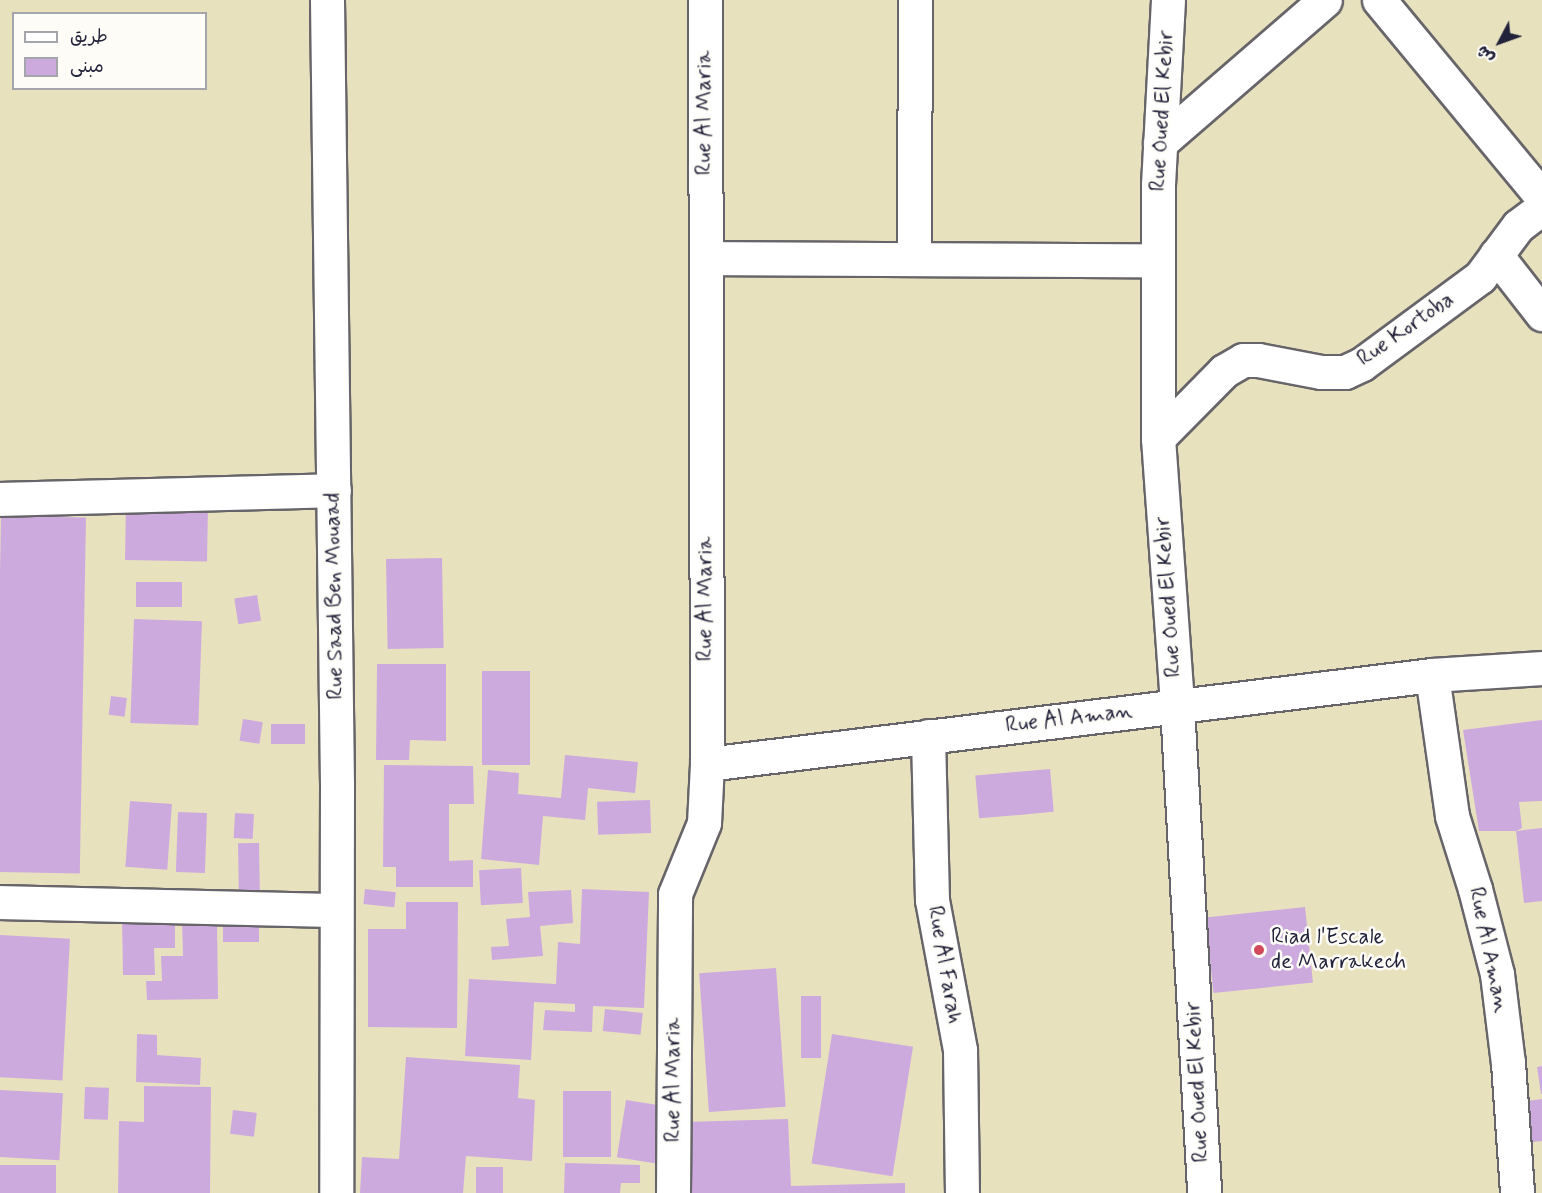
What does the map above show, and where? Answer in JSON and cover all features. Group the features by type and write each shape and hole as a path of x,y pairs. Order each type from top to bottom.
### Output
{"street":[{"name":"Rue Saad Ben Mouaad","path":"327,0 334,490 336,1193"},
{"name":"Rue Al Maria","path":"673,1193 675,894 704,823 707,764 705,0"},
{"path":"914,259 915,0"},
{"name":"Rue Oued El Kebir","path":"1168,0 1160,143 1158,438 1177,706 1204,1193"},
{"path":"1160,143 1324,0"},
{"path":"1379,0 1542,197"},
{"name":"Rue Kortoba","path":"1158,438 1224,371 1243,360 1258,360 1321,372 1345,372 1362,364 1480,277 1518,226 1542,207"},
{"path":"1496,255 1542,314"},
{"path":"705,258 1158,260"},
{"path":"0,499 334,490"},
{"name":"Rue Al Aman","path":"707,764 1432,675 1542,668"},
{"name":"Rue Al Aman","path":"1432,675 1452,816 1475,889 1497,974 1509,1074 1517,1193"},
{"name":"Rue Al Farah","path":"927,736 932,900 960,1050 962,1193"},
{"path":"0,902 336,910"}],"building":[{"path":"126,504 208,505 207,561 125,560"},
{"path":"1,516 86,517 80,873 0,872"},
{"path":"442,558 444,648 388,649 386,559"},
{"path":"136,582 182,582 182,607 136,607"},
{"path":"257,595 261,621 238,624 234,599"},
{"path":"134,619 202,621 198,725 130,723"},
{"path":"377,664 446,664 446,741 410,740 409,760 376,760"},
{"path":"482,671 530,671 530,765 482,765"},
{"path":"111,696 127,698 125,717 109,715"},
{"path":"243,719 263,722 259,744 240,741"},
{"path":"1542,720 1542,801 1519,802 1522,828 1516,831 1479,831 1463,730"},
{"path":"271,724 305,724 305,744 271,744"},
{"path":"565,755 638,762 635,793 588,788 585,820 543,816 539,865 481,859 488,770 519,773 518,794 561,798"},
{"path":"384,765 473,766 474,804 449,804 449,861 473,860 473,887 396,887 396,867 383,867"},
{"path":"1050,769 1054,812 979,818 975,776"},
{"path":"650,800 651,833 598,835 597,802"},
{"path":"130,801 172,804 167,870 125,867"},
{"path":"178,812 207,813 205,873 176,872"},
{"path":"235,813 254,814 253,839 234,838"},
{"path":"1542,828 1542,901 1524,903 1516,831"},
{"path":"238,843 259,843 260,890 239,890"},
{"path":"521,868 523,903 481,905 479,870"},
{"path":"365,889 396,892 394,907 363,904"},
{"path":"582,889 649,892 644,1008 593,1006 592,1032 543,1030 545,1010 575,1012 575,1004 534,1002 531,1060 465,1056 469,979 556,984 558,942 580,944"},
{"path":"571,890 573,923 540,926 543,956 492,960 491,947 509,946 506,919 530,917 528,892"},
{"path":"406,902 458,902 457,1028 368,1027 368,929 406,929"},
{"name":"Riad l'Escale de Marrakech","path":"1305,907 1313,983 1213,993 1206,917"},
{"path":"122,918 175,918 175,948 154,948 155,975 123,975"},
{"path":"223,918 259,918 259,942 223,942"},
{"path":"217,919 218,999 147,1000 146,981 162,981 161,956 183,956 182,920"},
{"path":"0,935 70,939 62,1080 0,1077"},
{"path":"776,968 786,1107 709,1112 699,973"},
{"path":"801,996 821,996 821,1058 801,1058"},
{"path":"605,1009 643,1013 640,1035 603,1031"},
{"path":"137,1034 157,1035 157,1055 201,1058 200,1085 136,1082"},
{"path":"832,1034 913,1047 892,1176 812,1163"},
{"path":"406,1057 520,1065 518,1098 535,1100 532,1161 466,1156 463,1193 360,1193 362,1157 399,1159"},
{"path":"1542,1066 1542,1094 1541,1094 1537,1067"},
{"path":"144,1086 211,1087 210,1193 118,1193 119,1121 144,1122"},
{"path":"85,1087 109,1088 108,1120 84,1119"},
{"path":"0,1090 63,1093 59,1160 0,1157"},
{"path":"563,1091 611,1091 611,1157 563,1157"},
{"path":"1542,1099 1542,1141 1532,1142 1528,1101"},
{"path":"626,1100 666,1106 656,1164 617,1157"},
{"path":"233,1110 257,1113 254,1137 230,1134"},
{"path":"788,1119 791,1186 905,1183 905,1193 687,1193 684,1122"},
{"path":"565,1163 640,1165 640,1183 621,1183 620,1193 564,1193"},
{"path":"0,1165 56,1165 56,1193 0,1193"},
{"path":"476,1167 503,1167 503,1193 476,1193"}],"place":[{"name":"Riad l'Escale de Marrakech","path":"1259,950"}]}
